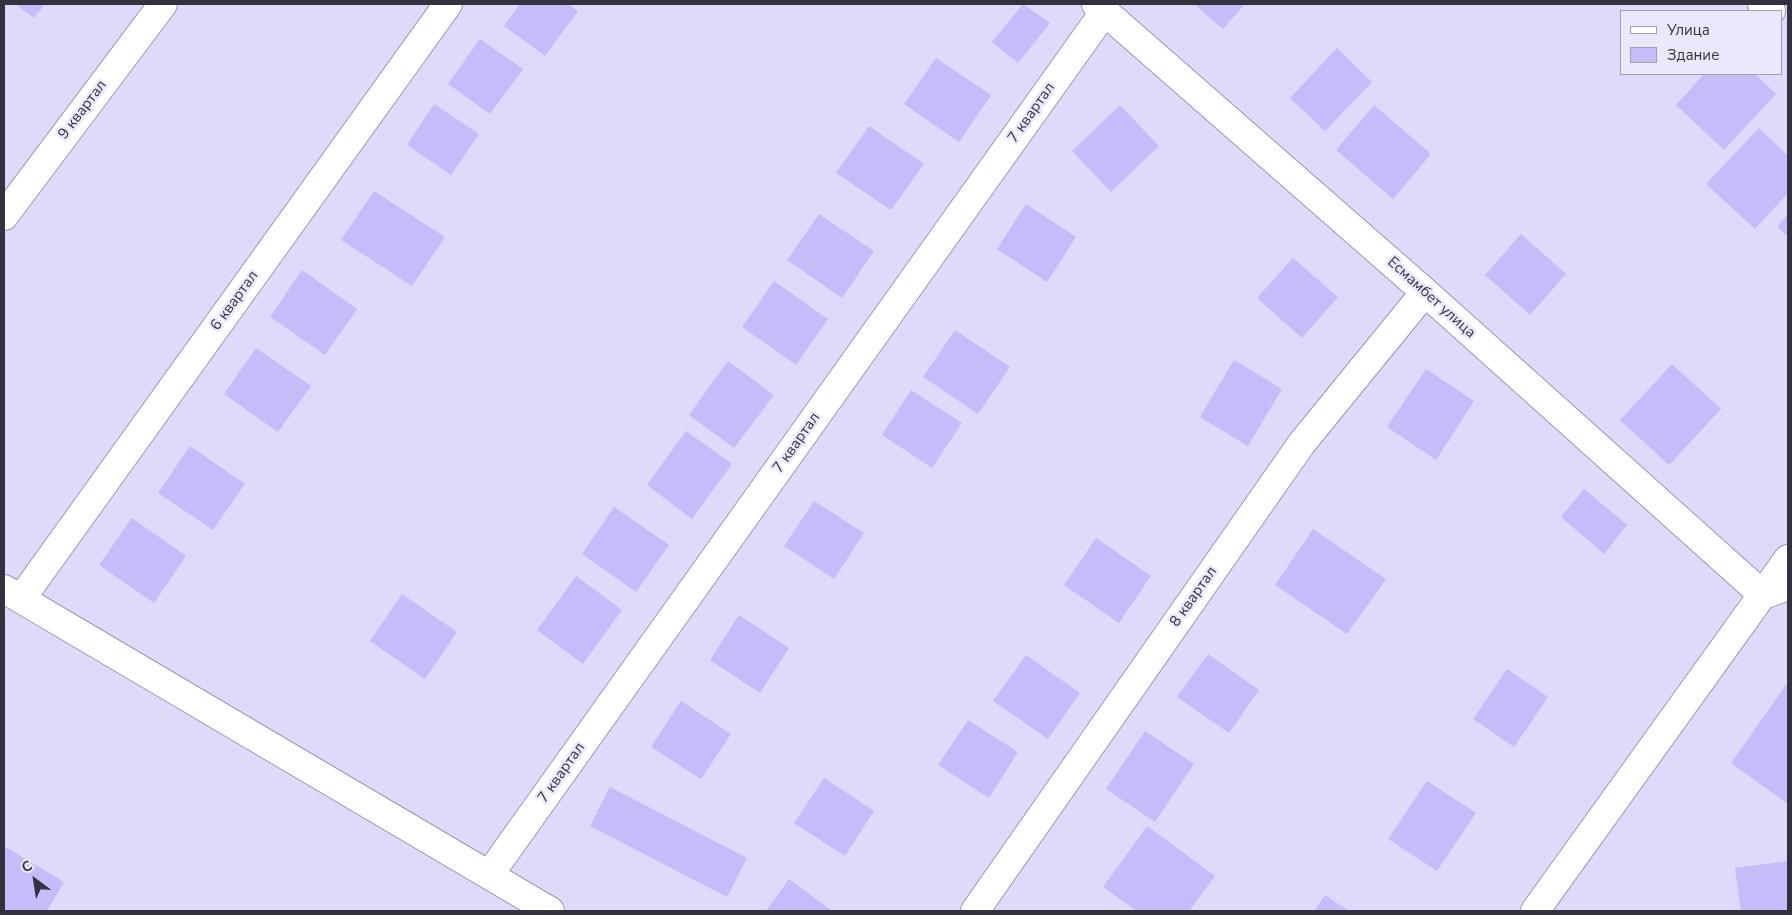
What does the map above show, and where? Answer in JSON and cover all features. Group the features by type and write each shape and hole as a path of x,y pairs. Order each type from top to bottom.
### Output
{"street":[{"name":"9 квартал","path":"4,216 163,4"},
{"name":"6 квартал","path":"12,594 448,4"},
{"name":"Есмамбет улица","path":"1101,7 1425,292 1762,595"},
{"name":"7 квартал","path":"489,875 1101,7"},
{"name":"8 квартал","path":"975,911 1302,443 1425,292"},
{"path":"1536,911 1788,559"},
{"path":"1762,595 1788,586"},
{"path":"12,594 550,911"}],"building":[{"path":"15,4 45,4 34,18"},
{"path":"520,4 568,4 578,11 545,56 504,26"},
{"path":"1023,4 1050,23 1018,63 992,42"},
{"path":"1194,4 1245,4 1223,29"},
{"path":"480,39 523,69 490,114 448,84"},
{"path":"1337,48 1372,82 1325,131 1290,98"},
{"path":"936,58 991,95 959,142 904,104"},
{"path":"1703,75 1756,75 1776,94 1724,150 1676,105"},
{"path":"434,104 479,134 451,175 407,145"},
{"path":"1120,105 1159,146 1111,192 1072,151"},
{"path":"1374,105 1431,154 1393,199 1336,150"},
{"path":"869,126 924,164 891,210 836,173"},
{"path":"1759,128 1788,156 1788,193 1755,229 1706,184"},
{"path":"374,191 445,237 412,286 341,240"},
{"path":"1026,204 1076,237 1047,282 997,249"},
{"path":"819,214 874,251 842,298 787,260"},
{"path":"1788,214 1788,237 1777,227"},
{"path":"1521,234 1566,274 1530,315 1485,275"},
{"path":"1293,258 1338,297 1302,338 1257,298"},
{"path":"302,270 357,309 325,355 270,317"},
{"path":"774,281 828,319 796,365 742,327"},
{"path":"955,330 1010,367 978,414 923,377"},
{"path":"256,348 311,386 278,432 224,394"},
{"path":"1234,360 1282,389 1248,446 1200,417"},
{"path":"728,361 774,395 734,448 689,415"},
{"path":"1672,364 1721,409 1669,465 1620,420"},
{"path":"1426,369 1474,401 1436,460 1387,427"},
{"path":"911,390 962,423 932,468 882,435"},
{"path":"686,431 732,464 692,519 647,485"},
{"path":"190,446 245,484 213,530 158,493"},
{"path":"1584,489 1627,525 1604,554 1561,517"},
{"path":"814,501 864,533 834,579 784,546"},
{"path":"614,507 669,545 636,592 582,554"},
{"path":"132,518 186,556 154,603 99,565"},
{"path":"1313,529 1386,579 1347,634 1275,585"},
{"path":"1096,538 1151,576 1119,623 1064,585"},
{"path":"576,576 622,610 583,664 537,630"},
{"path":"402,594 457,632 425,679 370,641"},
{"path":"739,615 789,648 760,693 710,660"},
{"path":"1208,654 1259,690 1229,733 1177,697"},
{"path":"1026,655 1080,693 1048,739 993,701"},
{"path":"1507,669 1548,697 1514,747 1473,719"},
{"path":"1788,682 1788,804 1731,763"},
{"path":"681,701 731,734 701,779 651,747"},
{"path":"968,720 1018,752 989,798 938,765"},
{"path":"1145,731 1194,764 1155,822 1106,789"},
{"path":"824,778 874,811 845,856 794,823"},
{"path":"1427,781 1476,813 1437,871 1388,839"},
{"path":"610,787 747,858 727,897 590,826"},
{"path":"1147,826 1215,876 1189,911 1137,911 1103,887"},
{"path":"4,846 64,882 47,911 4,911"},
{"path":"1788,861 1788,911 1741,911 1735,868"},
{"path":"789,879 832,911 766,911"},
{"path":"1325,895 1349,911 1314,911"}]}
